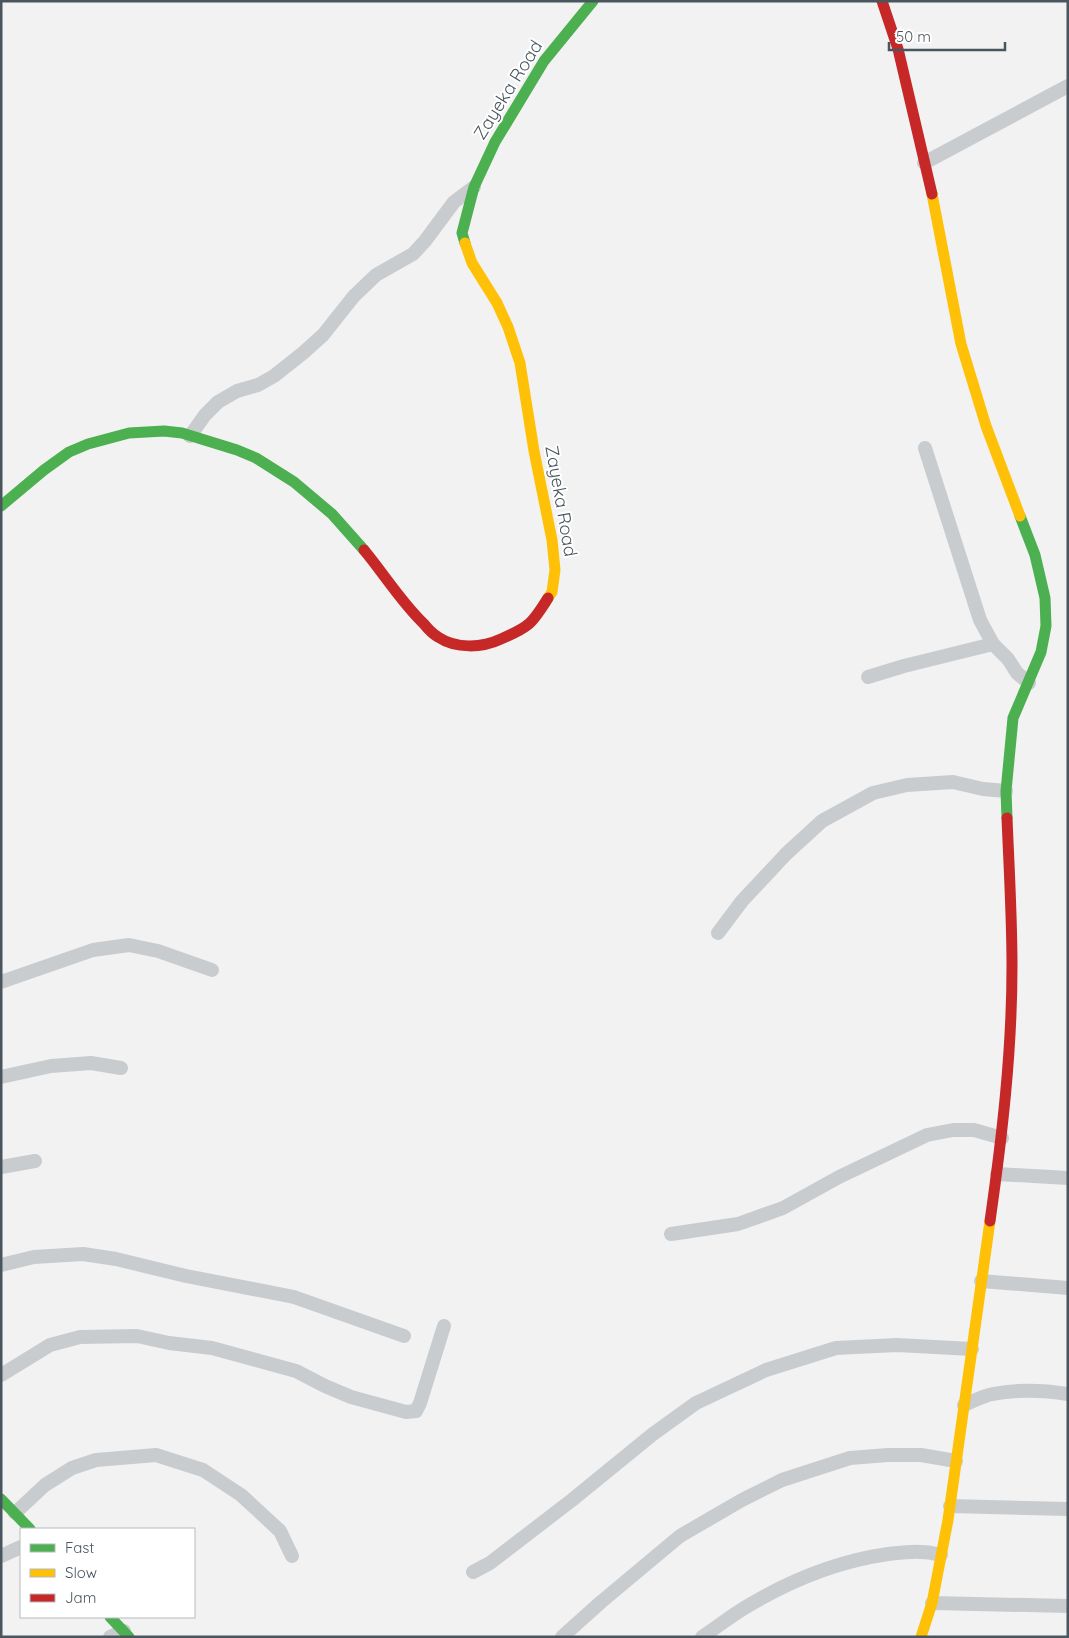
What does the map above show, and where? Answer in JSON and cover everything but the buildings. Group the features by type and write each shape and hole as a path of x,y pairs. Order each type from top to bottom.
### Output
{"street":[{"name":"Zayeka Road","path":"1,506 69,452 88,444 130,433 164,432 190,436 237,450 256,458 294,482 344,526 413,614 437,637 450,643 468,646 490,644 524,629 535,619 552,592 556,570 552,540 534,451 520,363 508,327 497,303 472,263 462,234 474,187 495,142 544,61 593,1"},
{"path":"882,1 898,50 935,208 961,344 986,426 1035,555 1045,598 1046,626 1041,652 1013,718 1006,791 1012,967 1008,1063 1002,1138 950,1506 932,1603 921,1637"},
{"path":"924,164 1068,86"},
{"path":"190,436 218,402 237,391 258,385 274,376 304,353 323,335 354,296 376,275 413,254 454,202 474,187"},
{"path":"925,448 980,620 993,644 1008,658 1017,673 1029,683"},
{"path":"868,677 993,644"},
{"path":"718,933 742,901 786,854 822,821 873,794 907,785 953,782 982,789 1006,791"},
{"path":"1,982 93,950 122,945 145,948 212,970"},
{"path":"1,1077 51,1066 91,1063 121,1068"},
{"path":"671,1234 738,1224 783,1208 839,1177 928,1135 953,1130 974,1130 1002,1138"},
{"path":"1,1167 35,1160"},
{"path":"996,1174 1068,1178"},
{"path":"1,1265 34,1257 83,1254 116,1259 186,1276 294,1297 404,1336"},
{"path":"981,1281 1068,1288"},
{"path":"1,1376 50,1345 80,1337 105,1335 138,1336 170,1343 212,1348 296,1371 351,1397 406,1412 416,1410 420,1403 444,1326"},
{"path":"473,1572 490,1563 653,1434 696,1403 766,1370 836,1348 897,1345 972,1349"},
{"path":"964,1405 992,1394 1014,1391 1046,1390 1068,1394"},
{"path":"15,1512 45,1485 72,1468 96,1460 156,1454 203,1470 241,1495 280,1531 292,1556"},
{"path":"562,1637 680,1536 742,1500 782,1480 850,1458 921,1455 956,1461"},
{"path":"1,1498 29,1528"},
{"path":"950,1506 1068,1509"},
{"path":"1,1556 20,1547"},
{"path":"702,1637 746,1607 771,1593 788,1584 825,1570 861,1559 911,1551 927,1551 941,1555"},
{"path":"932,1603 1068,1606"},
{"path":"111,1618 127,1634"},
{"path":"110,1637 127,1634"}],"traffic: fast":[{"path":"465,243 462,233 474,187 495,142 544,61 593,1"},
{"path":"1,506 69,452 88,444 129,433 164,431 182,433 256,458 294,482 332,514 364,550"},
{"path":"1007,818 1006,791 1013,718 1041,652 1046,626 1045,598 1035,555 1020,516"},
{"path":"1,1499 29,1528"},
{"path":"111,1618 129,1637"}],"traffic: slow":[{"path":"932,194 961,344 986,426 1020,516"},
{"path":"465,243 472,263 497,303 508,327 520,363 534,451 552,540 555,570 552,592 548,598"},
{"path":"921,1637 932,1603 948,1520 990,1221"}],"traffic: jam":[{"path":"882,1 898,49 932,194"},
{"path":"364,550 408,607 429,630 438,637 453,644 469,646 486,644 510,635 529,624 548,598"},
{"path":"990,1221 1002,1126 1012,998 1007,818"}]}
